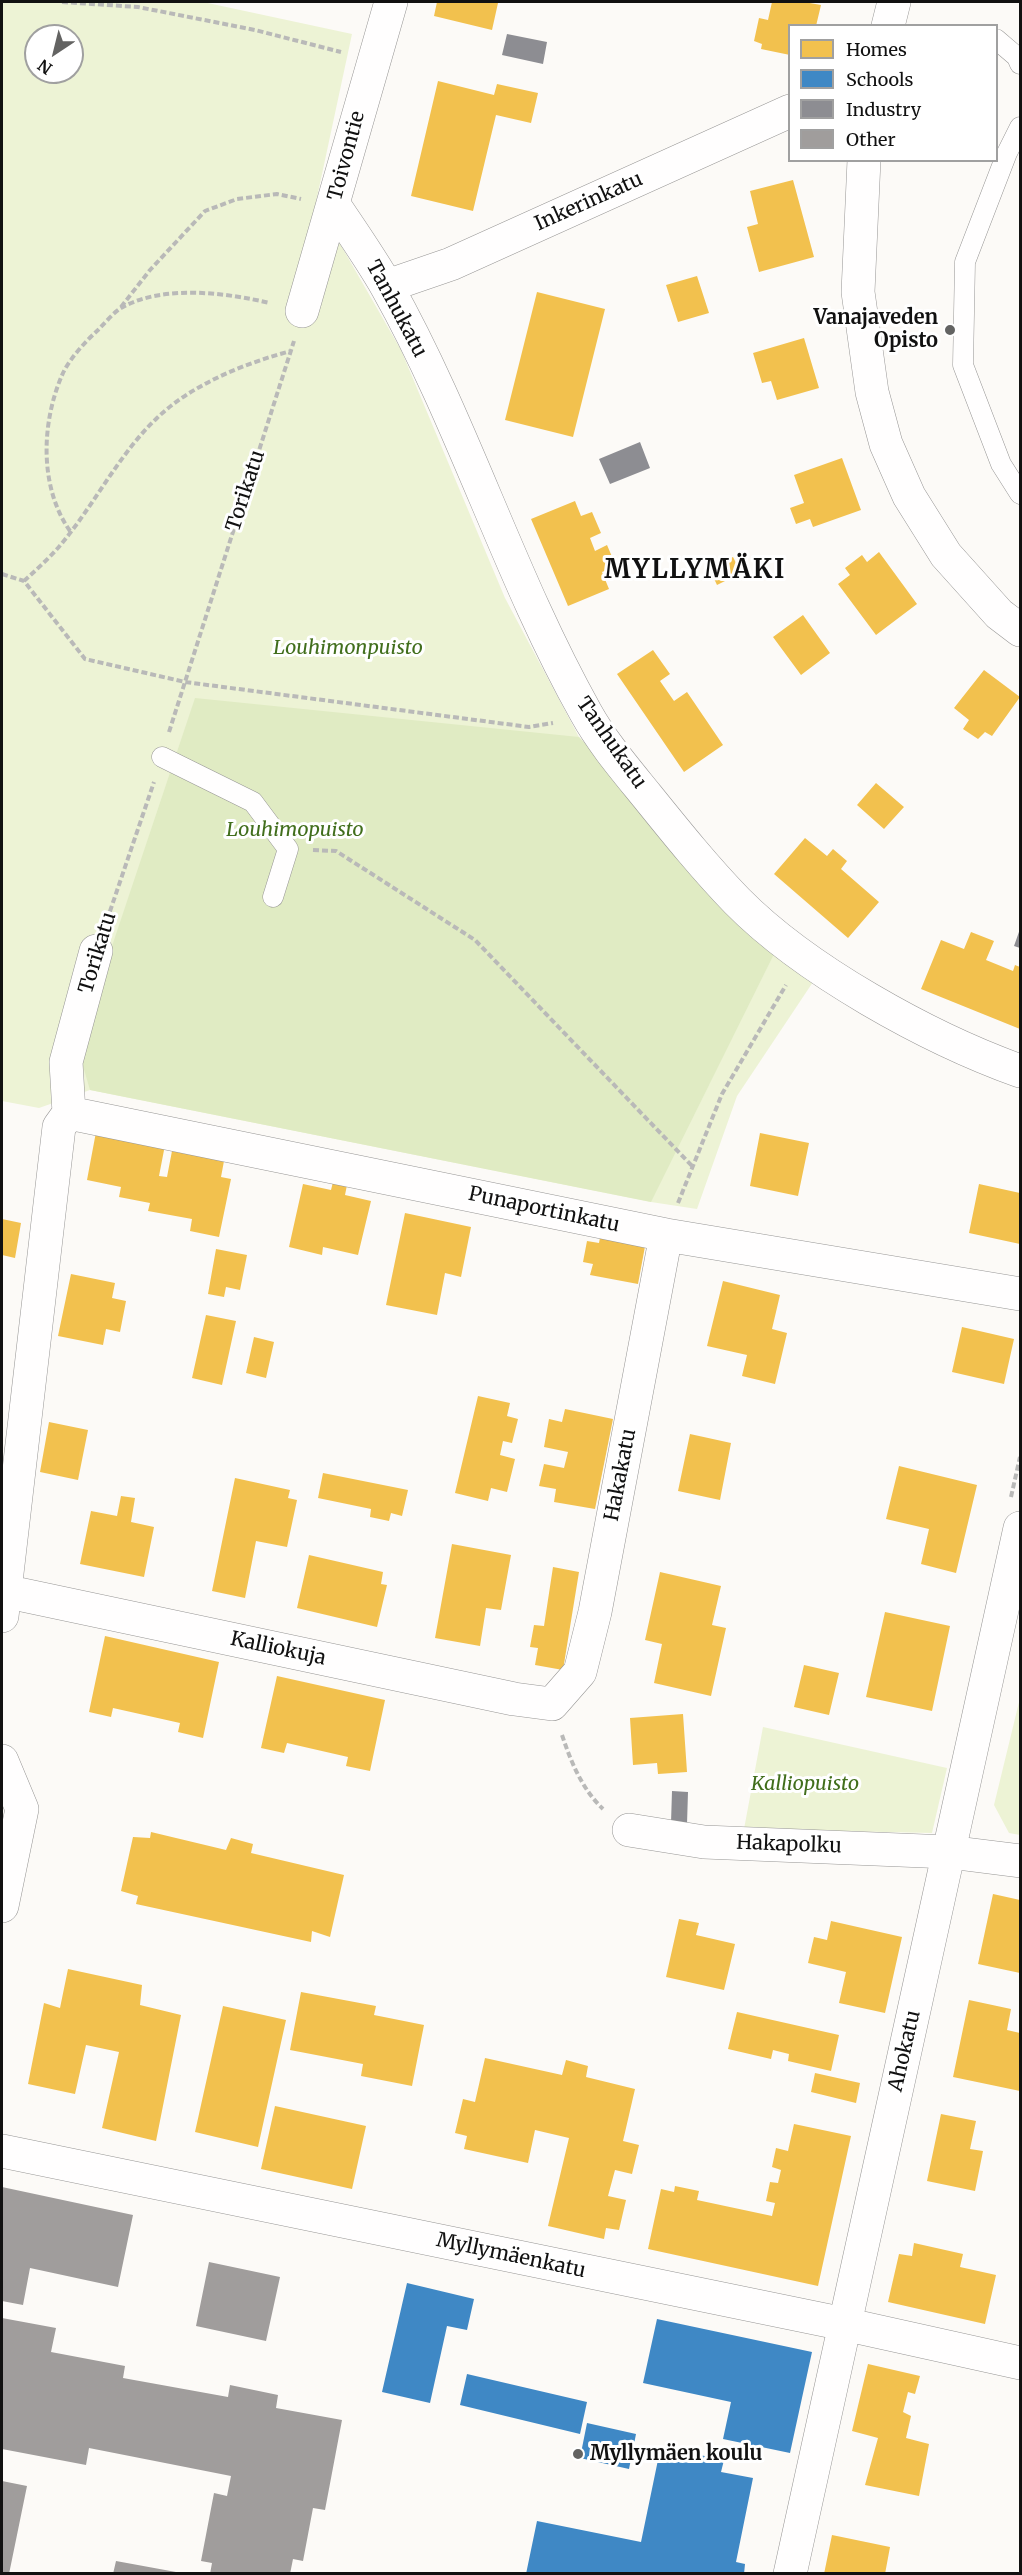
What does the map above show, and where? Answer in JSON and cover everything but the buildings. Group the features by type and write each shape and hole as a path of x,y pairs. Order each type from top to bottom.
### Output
{"street":[{"name":"Toivontie","path":"302,311 390,2"},
{"path":"888,24 894,2"},
{"name":"Inkerinkatu","path":"387,286 451,264 788,111"},
{"path":"864,162 858,292 872,392 886,444 909,496 946,555 999,614 1020,630"},
{"name":"Tanhukatu","path":"334,205 387,286 416,344 466,453 524,591 587,715 679,836 738,902 802,956 924,1029 1020,1071"},
{"name":"Torikatu","path":"3,1604 59,1127 69,1113 66,1062 96,951"},
{"name":"Punaportinkatu","path":"69,1113 666,1235 1020,1294"},
{"name":"Hakakatu","path":"552,1704 580,1672 595,1612 666,1235"},
{"name":"Ahokatu","path":"790,2574 843,2324 1020,1528"},
{"name":"Kalliokuja","path":"3,1604 514,1699 552,1704"},
{"path":"2,1761 22,1809 2,1906"},
{"name":"Hakapolku","path":"629,1830 704,1842 949,1852 1020,1862"},
{"name":"Myllymäenkatu","path":"2,2151 843,2324 1020,2363"}],"lane":[{"path":"998,41 1017,57 1020,64"},
{"path":"1020,127 1007,153 965,262 963,365 1001,464 1020,494"},
{"path":"162,757 253,802 288,849 273,897"}],"path":[{"path":"62,2 138,7 255,30 374,61"},
{"path":"70,531 60,516 49,487 47,450 50,413 64,371 93,335 205,212 237,199 277,194 334,205"},
{"path":"120,308 148,298 187,293 230,294 302,311"},
{"name":"Torikatu","path":"96,951 144,815 302,311"},
{"path":"24,581 57,549 125,456 158,417 202,386 253,361 291,350"},
{"path":"2,574 24,581 85,659 184,682 529,728 587,715"},
{"path":"288,849 336,851 475,940 693,1167"},
{"path":"666,1235 722,1094 802,956"},
{"path":"552,1704 572,1766 587,1790 609,1815 629,1830"}],"green space":[{"name":"Louhimopuisto","path":"2,2 203,2 352,34 316,202 401,350 505,598 579,737 817,976 737,1096 697,1209 651,1202 90,1090 39,1108 2,1101"},
{"path":"195,698 579,737 775,952 651,1202 90,1090 81,1059 99,985"},
{"path":"1020,1698 1020,1835 1009,1833 994,1805"},
{"name":"Kalliopuisto","path":"763,1727 947,1768 932,1833 744,1829"}],"place":[{"name":"Vanajaveden Opisto","path":"950,330"},
{"name":"Myllymäen koulu","path":"578,2454"}],"district":[{"name":"MYLLYMÄKI","path":"695,571"}],"park label":[{"name":"Louhimonpuisto","path":"348,648"}]}
